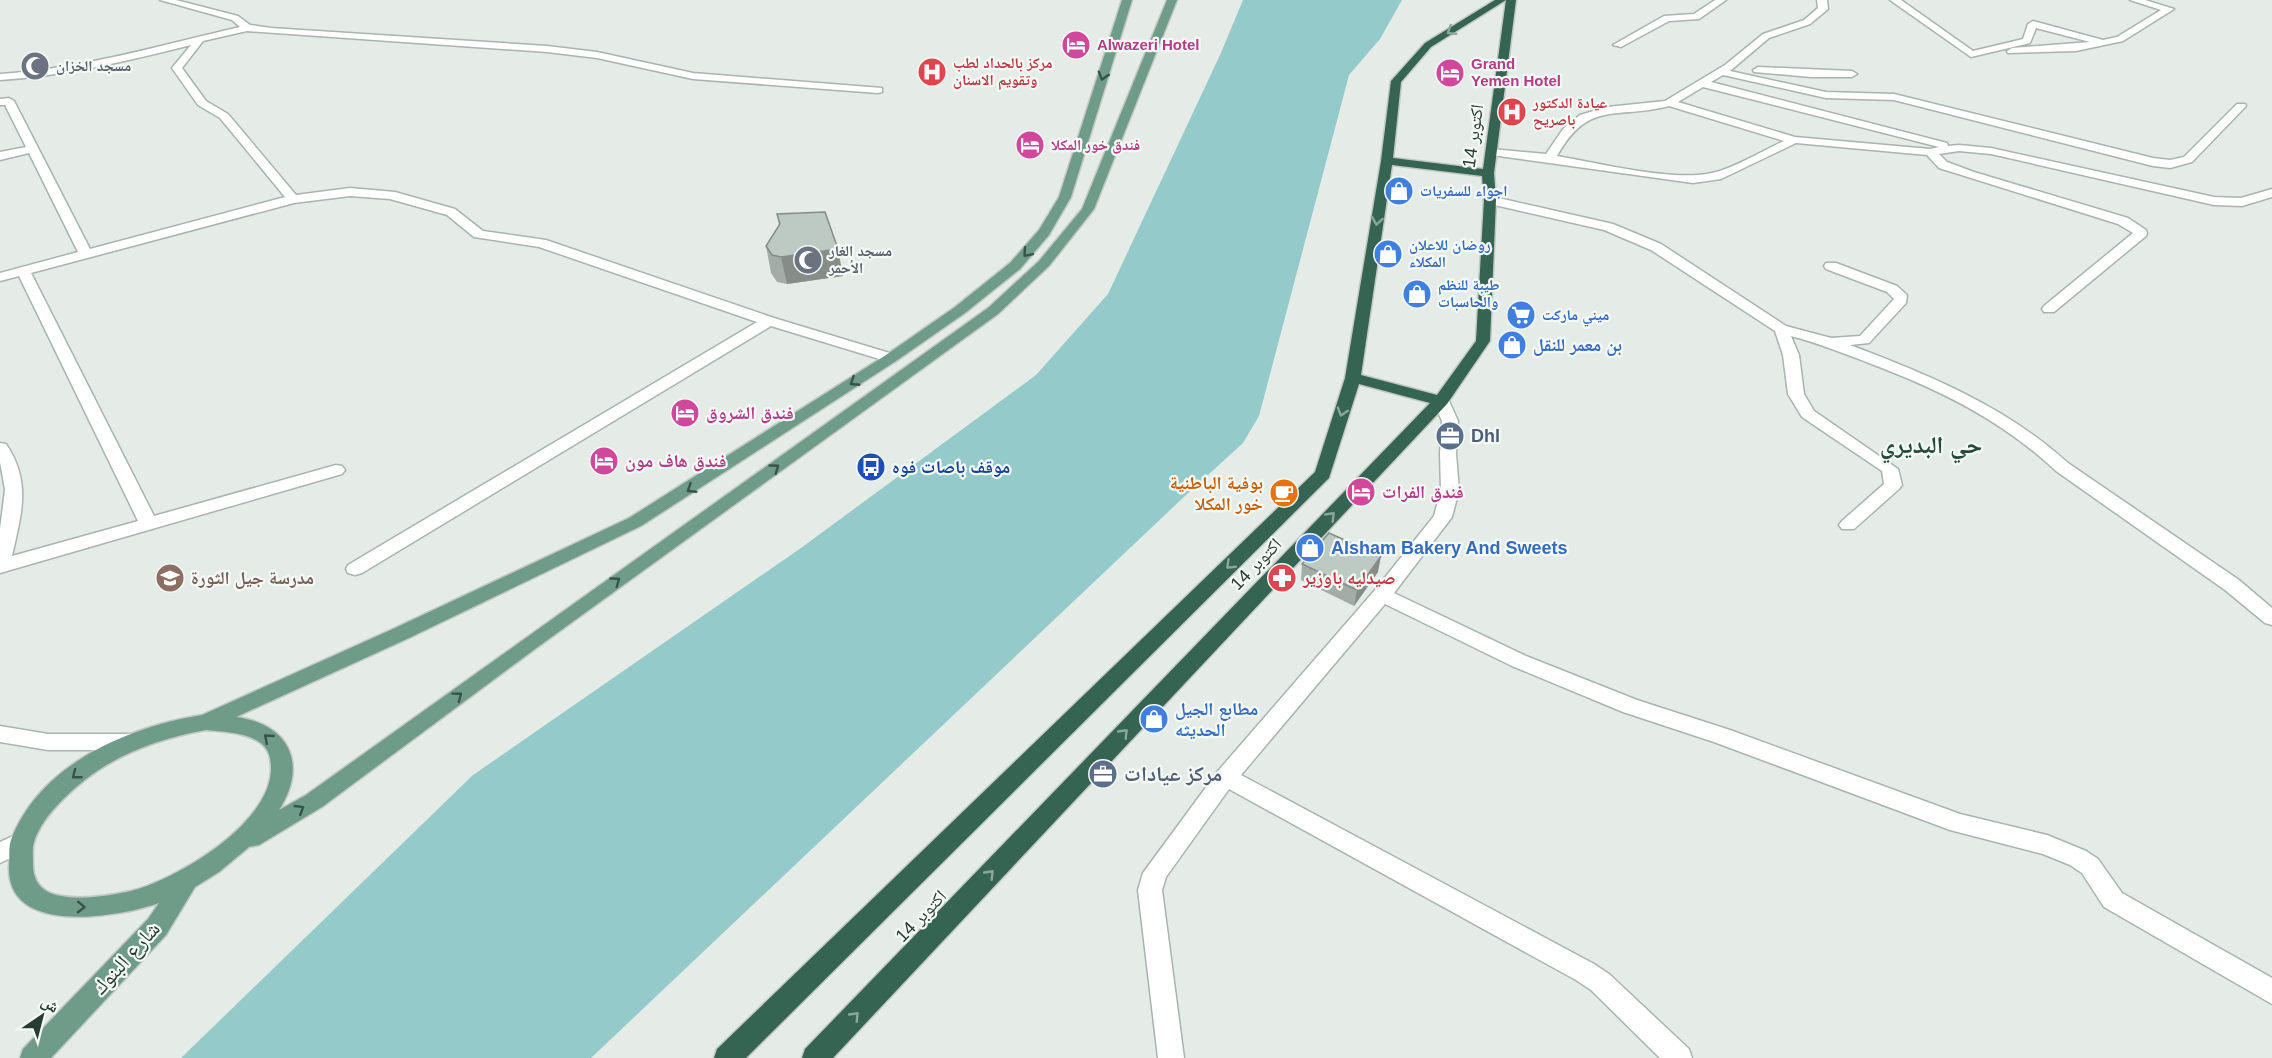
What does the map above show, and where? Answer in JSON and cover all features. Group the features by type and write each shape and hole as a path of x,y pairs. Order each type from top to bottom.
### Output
{"highway":[{"path":"727,1058 1323,474 1353,378 1387,161 1396,81 1428,45 1501,0"},
{"name":"14 اكتوبر","path":"815,1058 1441,401 1483,341 1490,200 1488,173 1511,0"},
{"path":"1387,161 1488,173"},
{"path":"1353,378 1441,401"}],"main road":[{"path":"206,722 402,633 635,522 891,358 960,310 1015,267 1044,232 1065,197 1127,0"},
{"path":"232,850 257,825 275,801 283,777 283,757 274,740 258,729 235,723 206,722 170,728 131,742 87,767 56,792 38,813 22,842 21,879 36,897 65,907 102,908 144,898 187,879 323,795 528,644 993,311 1038,273 1068,238 1088,209 1172,0"},
{"name":"شارع البنوك","path":"33,1058 157,927 187,879"}],"street":[{"path":"165,0 235,18 247,28"},
{"path":"1618,45 1667,18 1696,16 1721,0"},
{"path":"1550,158 1576,122 1602,112 1658,107 1669,103 1726,69 1766,36 1808,22 1823,9 1822,0"},
{"path":"1895,0 1971,54 2076,48 2103,43 2120,39 2169,9 2135,0"},
{"path":"1971,54 2027,41 2033,24 2103,43"},
{"path":"0,77 38,76 82,68 247,28 376,40 462,42 546,49 597,55 693,76 878,90"},
{"path":"201,38 177,68 202,103 224,116 293,199"},
{"path":"1726,69 1852,74"},
{"path":"1726,69 1826,95 1894,97 2153,162 2170,164 2188,160 2241,106"},
{"path":"1704,84 1959,148 1990,151 2214,201 2242,202 2272,193"},
{"path":"0,102 9,101 86,255"},
{"path":"1669,103 1794,141 1814,140 1930,152 1959,148"},
{"path":"1492,152 1550,158 1665,177 1694,179 1717,176 1794,141"},
{"path":"0,156 33,149"},
{"path":"1930,152 1943,165 2123,221 2141,233 2049,309"},
{"path":"0,277 293,199 350,192 391,195 451,212 479,234 541,243 769,321 891,358"},
{"path":"1490,200 1608,227 1656,247 1781,329 1821,339 1917,376 1983,408 2037,444 2062,467 2232,585 2272,618"},
{"path":"1821,339 1846,342 1864,340 1901,300 1900,295 1892,289 1831,266"},
{"path":"24,271 149,524"},
{"path":"355,569 769,321"},
{"path":"1781,329 1791,355 1797,394 1808,414 1890,469 1893,485 1848,525"},
{"path":"1171,1058 1150,890 1155,873 1226,777 1382,595 1443,517 1450,490 1448,454 1450,421 1441,401"},
{"path":"3,456 8,495 0,567 336,470"},
{"path":"1382,595 1519,662 1630,706 1722,736 1958,823 2046,845 2078,858 2090,866 2113,900 2272,992"},
{"path":"0,734 48,742 131,742"},
{"path":"1226,777 1585,972 1600,982 1679,1058"},
{"path":"0,853 22,842"}],"water":[{"path":"1243,0 1402,0 1380,39 1349,75 1259,416 1243,443 591,1058 181,1058 473,775 801,548 1036,375 1108,294 1220,55"}],"building":[{"path":"825,212 838,249 781,257 772,255 766,246 780,224 777,214"},
{"path":"1329,533 1381,556 1357,590 1302,564"}],"place":[{"name":"Alwazeri Hotel","path":"1076,45"},
{"name":"مسجد الخزان","path":"35,66"},
{"name":"مركز بالحداد لطب وتقويم الاسنان","path":"932,72"},
{"name":"Grand Yemen Hotel","path":"1450,73"},
{"name":"عيادة الدكتور باصريح","path":"1512,112"},
{"name":"فندق خور المكلا","path":"1030,145"},
{"name":"اجواء للسفريات","path":"1399,191"},
{"name":"روضان للاعلان المكلاء","path":"1388,254"},
{"name":"مسجد الغار الأحمر","path":"808,260"},
{"name":"طيبة للنظم والحاسبات","path":"1417,294"},
{"name":"ميني ماركت","path":"1521,315"},
{"name":"بن معمر للنقل","path":"1512,345"},
{"name":"فندق الشروق","path":"685,413"},
{"name":"Dhl","path":"1450,436"},
{"name":"فندق هاف مون","path":"604,461"},
{"name":"موقف باصات فوه","path":"871,467"},
{"name":"فندق الفرات","path":"1361,492"},
{"name":"بوفية الباطنية خور المكلا","path":"1284,493"},
{"name":"Alsham Bakery And Sweets","path":"1310,548"},
{"name":"مدرسة جيل الثورة","path":"170,578"},
{"name":"صيدليه باوزير","path":"1282,578"},
{"name":"مطابع الجيل الحديثه","path":"1154,719"},
{"name":"مركز عيادات","path":"1103,774"}],"district":[{"name":"حي البديري","path":"1931,445"}]}
